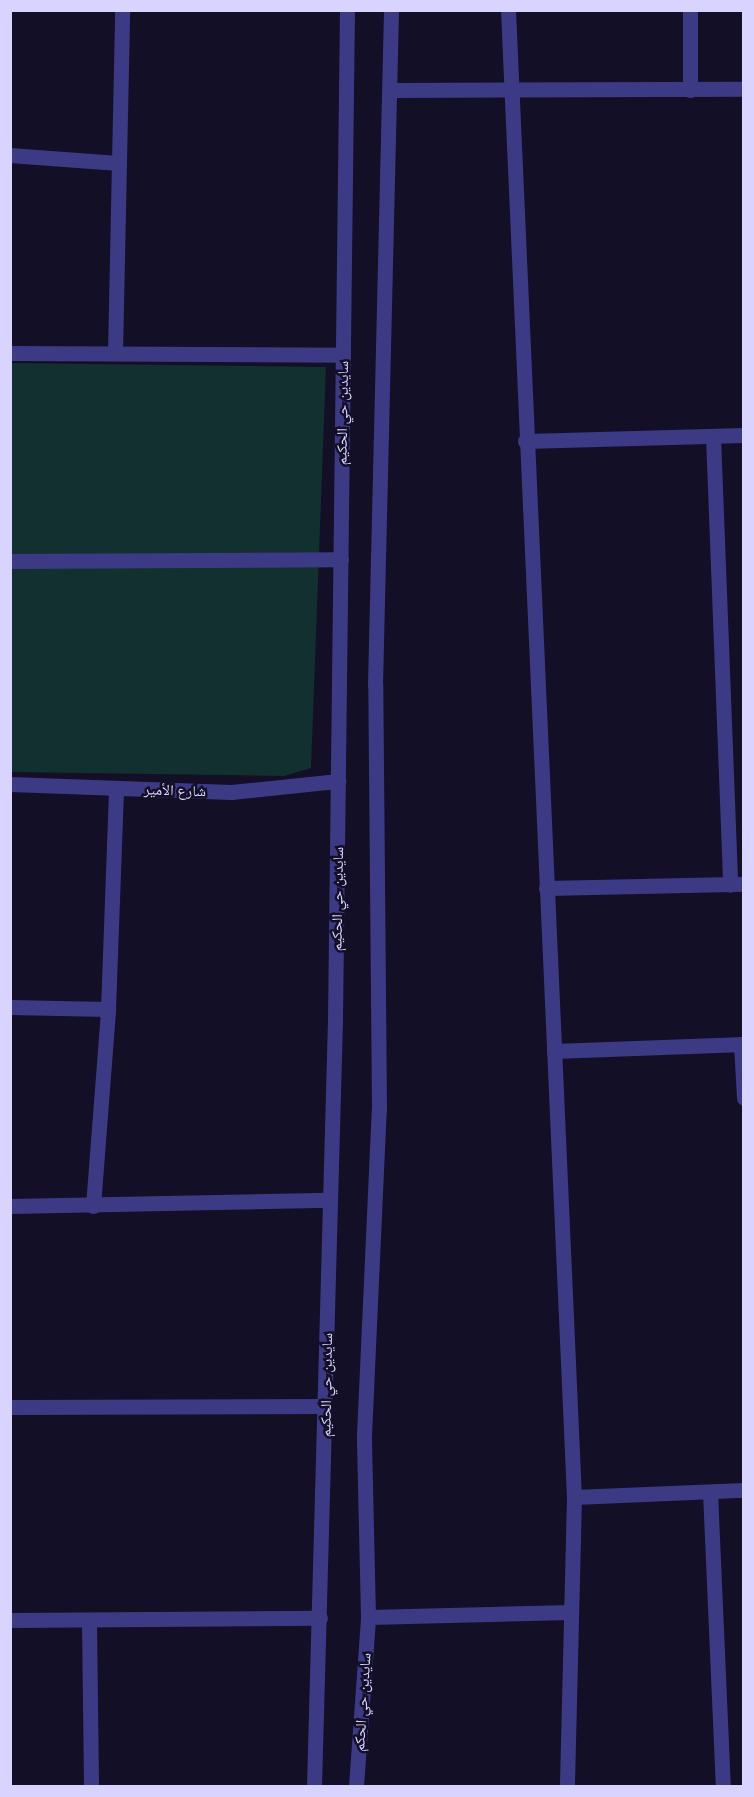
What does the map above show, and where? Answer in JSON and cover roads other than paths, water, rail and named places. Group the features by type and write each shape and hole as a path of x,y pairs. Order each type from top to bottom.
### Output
{"street":[{"path":"114,353 122,10"},
{"name":"سايدين حي الحكيم","path":"314,1786 326,1406 338,781 347,10"},
{"path":"391,10 391,90 375,685 379,1110 364,1435 368,1617 571,1612"},
{"path":"508,10 509,93 574,1497 567,1786"},
{"path":"690,10 690,90"},
{"path":"391,90 509,93 744,89"},
{"path":"10,155 118,163"},
{"path":"10,352 343,355"},
{"path":"525,441 744,435"},
{"path":"546,888 737,884 713,436"},
{"path":"10,561 341,560"},
{"name":"شارع الأمير","path":"10,784 231,792 338,781"},
{"path":"93,1206 108,1008 116,788"},
{"path":"10,1007 108,1008"},
{"path":"554,1051 742,1044 744,1098"},
{"path":"10,1206 330,1200"},
{"path":"10,1407 326,1406"},
{"path":"574,1497 744,1490"},
{"path":"710,1492 723,1786"},
{"name":"سايدين حي الحكم","path":"356,1786 368,1617"},
{"path":"10,1620 320,1618"},
{"path":"89,1621 91,1786"}]}
